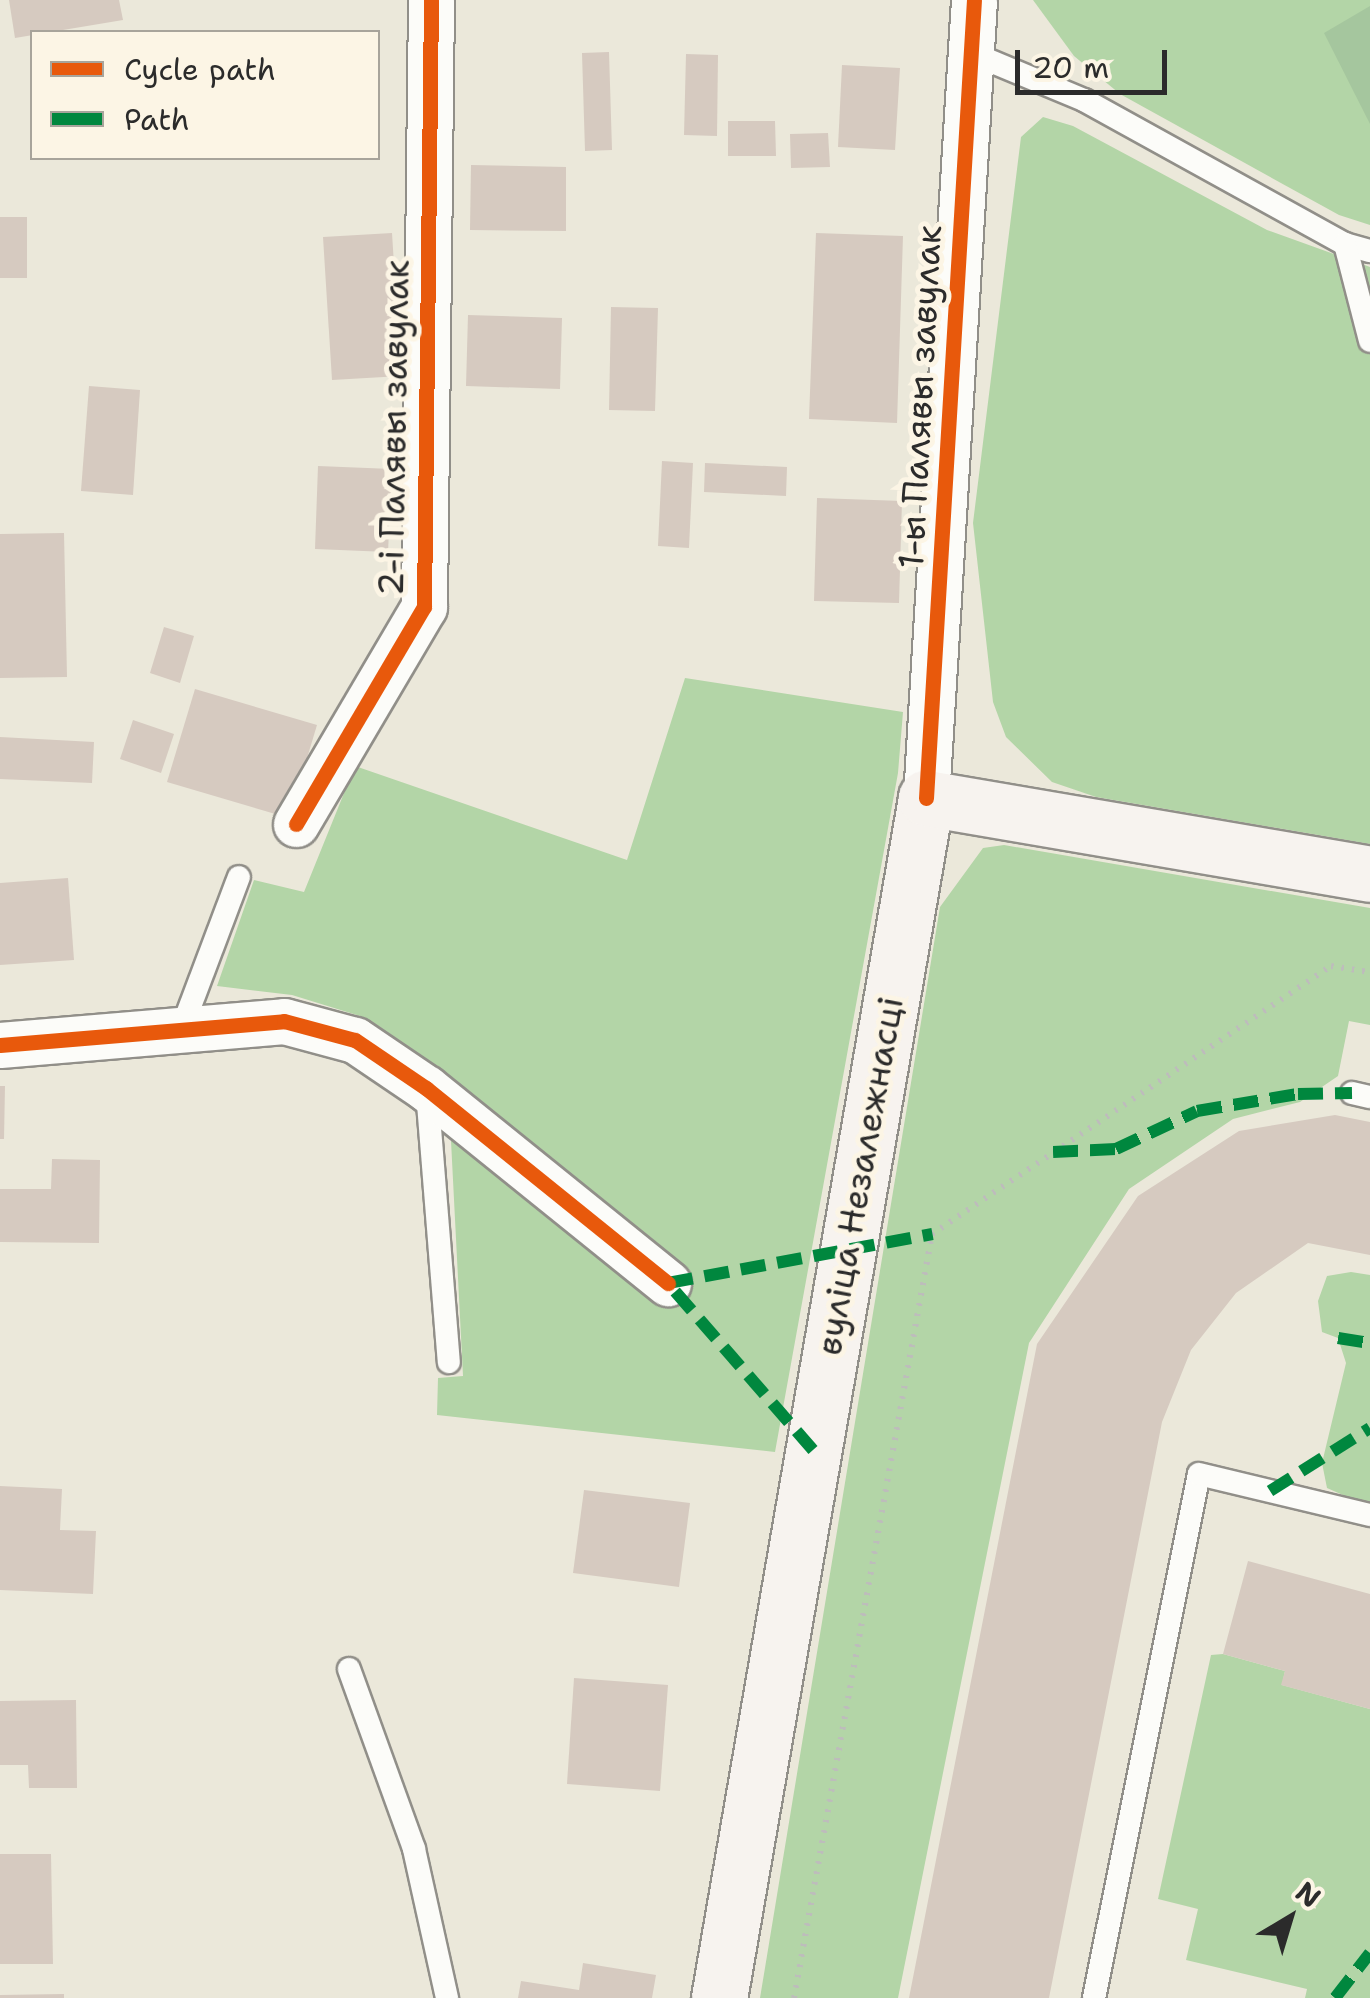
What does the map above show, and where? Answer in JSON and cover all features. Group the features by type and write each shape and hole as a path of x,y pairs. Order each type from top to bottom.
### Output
{"main road":[{"path":"926,798 1370,874"},
{"name":"вуліца Незалежнасці","path":"719,1998 926,798"}],"street":[{"name":"2-і Палявы завулак","path":"296,824 424,607 431,0"},
{"name":"1-ы Палявы завулак","path":"926,798 974,0"},
{"path":"0,1045 183,1025 284,1021 355,1040 426,1088 668,1284"}],"lane":[{"path":"971,53 1084,100 1346,244 1370,250"},
{"path":"1346,244 1370,341"},
{"path":"183,1025 239,878"},
{"path":"426,1088 450,1362"},
{"path":"1094,1998 1199,1474 1370,1515"},
{"path":"349,1669 414,1849 447,1998"}],"path":[{"path":"794,1998 932,1234 1330,966 1370,972"}],"green space":[{"path":"1033,0 1370,0 1370,225 1339,215 1120,94 1074,56"},
{"path":"1370,6 1370,124 1324,33"},
{"path":"1043,117 1073,126 1267,230 1370,267 1370,844 1096,797 1052,782 1006,737 993,702 973,523 1021,137"},
{"path":"685,678 903,712 898,773 775,1452 437,1415 438,1378 463,1376 448,1082 360,1016 292,995 217,986 254,880 304,892 355,766 627,860"},
{"path":"1004,845 1370,908 1370,1025 1349,1021 1338,1076 1300,1102 1233,1119 1129,1189 1029,1343 898,1998 760,1998 940,907 983,848"},
{"path":"1351,1272 1370,1275 1370,1507 1327,1488 1322,1463 1346,1363 1338,1338 1322,1332 1318,1301 1327,1276"},
{"path":"1223,1654 1285,1671 1282,1685 1370,1709 1370,1998 1305,1998 1307,1989 1186,1960 1198,1909 1158,1899 1211,1655"}],"building":[{"path":"9,0 119,0 123,20 63,30 30,30 30,36 15,38"},
{"path":"609,52 612,150 585,151 582,53"},
{"path":"686,54 718,55 717,136 684,135"},
{"path":"842,65 900,68 895,150 838,147"},
{"path":"728,121 775,121 776,156 728,156"},
{"path":"828,133 830,167 791,168 790,134"},
{"path":"471,165 566,167 566,231 470,230"},
{"path":"0,217 27,217 27,278 0,278"},
{"path":"392,233 401,376 332,380 323,237"},
{"path":"816,233 903,236 897,423 809,419"},
{"path":"611,307 658,308 655,411 609,410"},
{"path":"468,315 562,318 560,389 466,386"},
{"path":"89,386 140,390 133,495 81,491"},
{"path":"662,461 693,463 689,548 658,546"},
{"path":"705,463 787,467 786,496 704,492"},
{"path":"318,466 392,469 388,552 315,549"},
{"path":"817,498 902,501 899,603 814,601"},
{"path":"64,533 67,677 0,678 0,534"},
{"path":"164,627 194,636 180,683 150,673"},
{"path":"195,689 317,725 289,818 167,782"},
{"path":"133,720 174,734 161,773 120,759"},
{"path":"0,737 94,742 92,783 0,779"},
{"path":"68,878 74,960 0,965 0,883"},
{"path":"0,1086 5,1086 4,1139 0,1139"},
{"path":"1335,1115 1370,1122 1370,1255 1308,1243 1236,1293 1191,1350 1162,1422 1049,1998 909,1998 1037,1344 1138,1196 1239,1131"},
{"path":"52,1159 100,1160 99,1243 0,1242 0,1189 51,1189"},
{"path":"0,1486 62,1489 60,1530 96,1531 93,1594 0,1590"},
{"path":"584,1490 690,1503 679,1587 573,1573"},
{"path":"1248,1561 1370,1594 1370,1709 1281,1685 1285,1671 1223,1654"},
{"path":"574,1678 668,1685 660,1791 567,1784"},
{"path":"76,1700 77,1788 29,1788 28,1765 0,1765 0,1701"},
{"path":"0,1854 51,1854 53,1964 0,1964"},
{"path":"583,1963 656,1975 652,1998 518,1998 521,1981 579,1990"},
{"path":"64,1994 64,1998 0,1998 0,1995"}],"marked path":[{"path":"1053,1152 1116,1149 1197,1111 1298,1094 1352,1093"},
{"path":"813,1450 668,1283 932,1234"},
{"path":"1338,1338 1370,1343"},
{"path":"1270,1491 1370,1428"},
{"path":"1335,1998 1370,1953"}],"cycle path":[{"path":"296,824 424,607 431,0"},
{"path":"926,798 974,0"},
{"path":"0,1045 284,1021 355,1040 426,1088 668,1283"}]}
